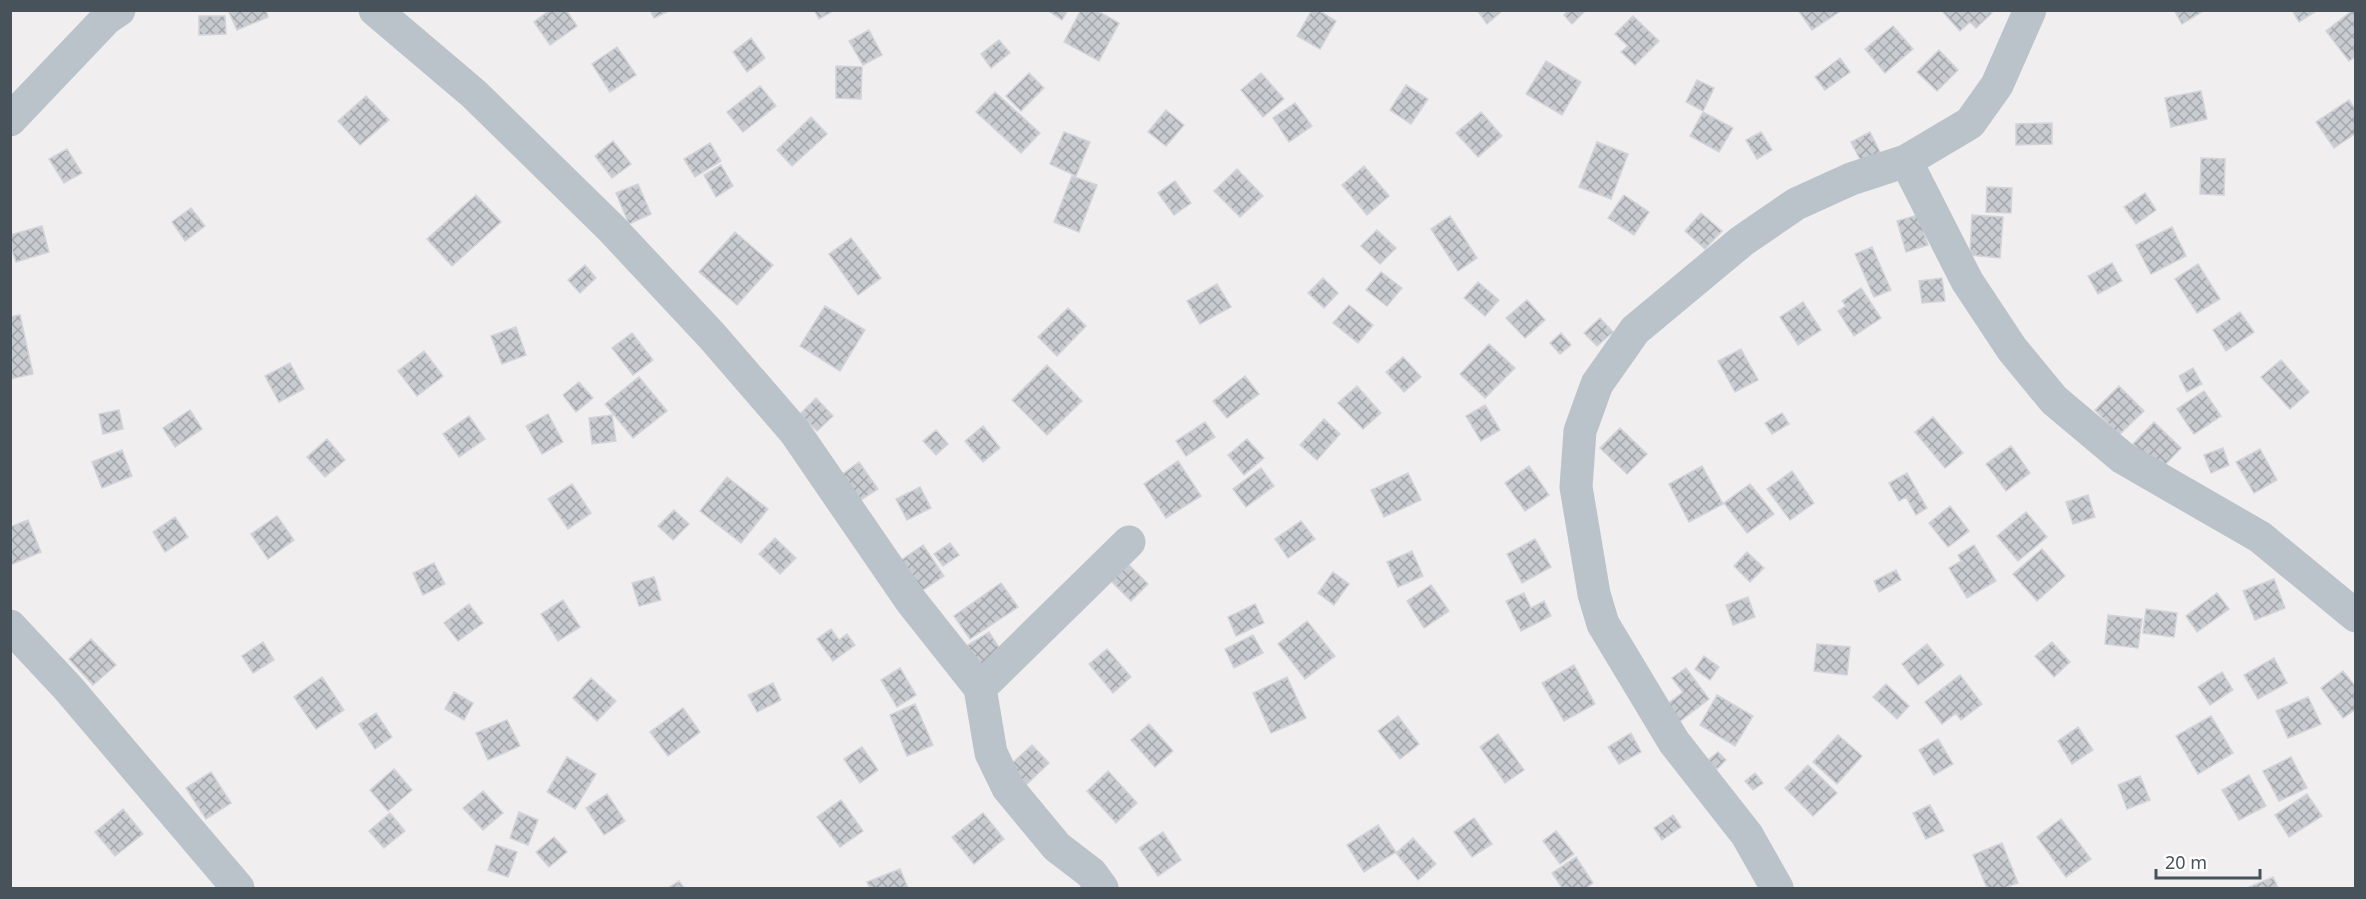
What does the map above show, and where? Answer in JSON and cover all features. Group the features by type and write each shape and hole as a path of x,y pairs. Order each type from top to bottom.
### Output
{"street":[{"path":"10,120 107,18 119,10"},
{"path":"375,10 474,94 611,228 712,336 795,432 911,601 980,688 991,753 1008,788 1057,847 1091,873 1102,888"},
{"path":"1777,888 1746,835 1674,742 1603,624 1594,594 1576,486 1580,431 1597,384 1635,330 1742,241 1796,204 1851,179 1906,161 1970,123 1997,85 2030,10"},
{"path":"1906,161 1968,281 2012,349 2054,400 2123,459 2260,537 2355,616"},
{"path":"980,688 1129,542"},
{"path":"10,627 68,688 238,888"}],"building":[{"path":"228,10 266,10 268,17 237,30"},
{"path":"550,10 566,10 577,26 550,45 534,22"},
{"path":"650,10 671,10 654,18"},
{"path":"814,10 835,10 819,19"},
{"path":"1047,10 1068,10 1062,20"},
{"path":"1081,10 1096,10 1119,23 1099,61 1064,42"},
{"path":"1312,10 1318,10 1336,21 1320,49 1297,36"},
{"path":"1477,10 1503,10 1487,24"},
{"path":"1568,10 1586,10 1572,24 1564,15"},
{"path":"1798,10 1839,10 1839,12 1812,30"},
{"path":"1941,10 1990,10 1992,13 1976,28 1970,22 1960,31"},
{"path":"2174,10 2205,10 2182,24"},
{"path":"2292,10 2318,10 2299,22"},
{"path":"2356,10 2356,56 2349,61 2326,31"},
{"path":"199,16 225,16 226,34 199,35"},
{"path":"1633,16 1659,41 1635,65 1621,52 1628,46 1615,34"},
{"path":"1893,26 1913,49 1885,73 1865,49"},
{"path":"869,30 882,55 863,65 849,41"},
{"path":"751,38 765,58 747,72 733,52"},
{"path":"999,40 1010,53 991,68 981,54"},
{"path":"617,47 636,75 610,92 592,64"},
{"path":"1939,50 1958,70 1937,91 1917,72"},
{"path":"1840,58 1850,72 1825,90 1815,77"},
{"path":"1546,61 1581,82 1562,115 1526,94"},
{"path":"836,66 862,67 861,99 836,98"},
{"path":"1029,73 1044,88 1021,111 1006,96"},
{"path":"1261,73 1284,99 1263,117 1241,90"},
{"path":"1697,80 1714,88 1703,111 1686,102"},
{"path":"1406,85 1428,99 1411,124 1390,110"},
{"path":"760,86 776,106 743,132 727,112"},
{"path":"2201,91 2207,119 2171,127 2165,98"},
{"path":"995,92 1040,133 1021,153 976,112"},
{"path":"366,96 389,120 360,145 338,121"},
{"path":"2349,100 2356,110 2356,133 2334,148 2316,122"},
{"path":"1295,103 1312,126 1289,142 1273,118"},
{"path":"1166,110 1184,125 1166,146 1148,132"},
{"path":"1481,112 1502,136 1478,157 1456,133"},
{"path":"1703,112 1733,128 1719,152 1690,136"},
{"path":"811,117 827,134 792,166 777,150"},
{"path":"2052,123 2052,144 2016,145 2016,124"},
{"path":"1064,132 1090,142 1076,176 1050,164"},
{"path":"1761,132 1772,150 1757,159 1746,140"},
{"path":"1870,132 1881,154 1863,165 1851,142"},
{"path":"613,141 631,164 612,178 595,156"},
{"path":"1597,142 1628,154 1611,199 1579,187"},
{"path":"710,143 721,161 695,177 684,159"},
{"path":"67,149 82,173 64,183 49,159"},
{"path":"2201,158 2225,159 2224,195 2200,194"},
{"path":"721,165 733,186 716,197 704,175"},
{"path":"1364,166 1389,196 1367,215 1342,185"},
{"path":"1237,169 1263,196 1240,217 1214,191"},
{"path":"1072,176 1097,185 1079,232 1054,222"},
{"path":"1175,181 1191,203 1174,215 1158,193"},
{"path":"638,184 651,214 629,224 616,193"},
{"path":"1987,187 2012,188 2011,213 1986,212"},
{"path":"2145,193 2156,210 2136,224 2124,207"},
{"path":"476,195 501,222 452,266 427,239"},
{"path":"1624,195 1649,212 1634,235 1608,218"},
{"path":"191,208 205,226 185,241 172,222"},
{"path":"1701,213 1722,231 1705,249 1685,231"},
{"path":"1918,215 1928,245 1906,252 1897,221"},
{"path":"1972,215 2003,217 2000,258 1970,255"},
{"path":"1450,216 1477,258 1458,271 1431,229"},
{"path":"42,226 49,252 16,262 10,245 10,235"},
{"path":"2172,227 2186,256 2151,274 2136,245"},
{"path":"1377,230 1396,248 1380,264 1361,246"},
{"path":"735,232 773,265 737,305 699,272"},
{"path":"851,238 881,278 858,295 829,254"},
{"path":"1872,247 1891,290 1874,297 1855,254"},
{"path":"2112,263 2122,281 2098,294 2088,276"},
{"path":"2198,264 2220,299 2197,313 2175,279"},
{"path":"585,265 596,278 580,293 568,280"},
{"path":"1381,272 1402,288 1387,306 1366,290"},
{"path":"1323,278 1338,293 1324,308 1308,293"},
{"path":"1942,278 1945,301 1922,303 1919,281"},
{"path":"1478,282 1499,300 1485,316 1464,298"},
{"path":"1217,284 1231,307 1200,324 1187,301"},
{"path":"1861,288 1881,318 1854,336 1838,311 1846,306 1842,301"},
{"path":"1527,300 1545,320 1525,338 1506,318"},
{"path":"1803,302 1821,330 1798,345 1780,317"},
{"path":"1349,305 1373,325 1358,343 1333,323"},
{"path":"825,306 865,330 840,371 800,346"},
{"path":"1068,308 1086,326 1057,356 1038,337"},
{"path":"2240,312 2254,332 2226,351 2213,330"},
{"path":"20,315 33,374 10,379 10,317"},
{"path":"1600,318 1613,332 1597,346 1584,333"},
{"path":"516,327 526,355 502,364 491,336"},
{"path":"632,333 653,360 633,375 612,348"},
{"path":"1561,333 1571,345 1560,354 1550,343"},
{"path":"1489,344 1515,368 1485,398 1460,374"},
{"path":"1741,349 1758,380 1735,392 1718,361"},
{"path":"424,351 443,376 417,396 398,371"},
{"path":"1403,357 1421,377 1404,392 1386,372"},
{"path":"2281,360 2309,392 2290,409 2261,377"},
{"path":"290,363 304,389 279,402 265,376"},
{"path":"1047,365 1082,401 1047,435 1012,400"},
{"path":"2193,368 2202,384 2187,392 2179,376"},
{"path":"1245,376 1259,394 1227,418 1213,401"},
{"path":"639,377 667,411 633,438 605,404"},
{"path":"579,382 593,398 576,412 563,395"},
{"path":"1357,386 1381,413 1363,429 1338,403"},
{"path":"2119,386 2144,411 2119,435 2095,410"},
{"path":"2204,391 2221,416 2194,434 2177,409"},
{"path":"816,398 833,416 817,431 800,414"},
{"path":"1485,405 1500,430 1481,441 1466,416"},
{"path":"119,410 123,429 103,434 99,414"},
{"path":"190,410 202,429 175,447 163,428"},
{"path":"1782,413 1789,424 1772,434 1765,423"},
{"path":"548,414 563,442 542,454 526,426"},
{"path":"612,415 616,441 592,444 589,418"},
{"path":"469,416 485,439 459,457 443,434"},
{"path":"1933,417 1963,453 1945,468 1915,432"},
{"path":"1324,419 1340,434 1317,460 1300,445"},
{"path":"1205,422 1215,437 1186,456 1176,441"},
{"path":"2154,422 2181,448 2160,470 2133,444"},
{"path":"983,426 1000,448 983,462 965,441"},
{"path":"1620,428 1647,454 1627,474 1600,448"},
{"path":"936,430 948,444 936,455 923,441"},
{"path":"327,439 345,460 325,477 307,457"},
{"path":"1247,439 1264,458 1244,475 1228,455"},
{"path":"2011,446 2030,473 2006,491 1986,464"},
{"path":"2223,448 2229,465 2211,473 2204,455"},
{"path":"2260,449 2277,480 2254,493 2236,462"},
{"path":"122,450 132,476 102,488 92,462"},
{"path":"1178,461 1201,496 1166,518 1144,484"},
{"path":"859,462 878,489 853,505 836,479"},
{"path":"1529,466 1549,495 1525,511 1505,483"},
{"path":"1702,466 1723,504 1689,522 1669,484"},
{"path":"1261,468 1274,486 1246,507 1233,489"},
{"path":"1792,471 1814,503 1790,520 1767,489"},
{"path":"1408,473 1421,500 1384,517 1371,490"},
{"path":"1907,473 1927,508 1916,515 1906,497 1899,501 1889,483"},
{"path":"727,477 768,509 741,543 700,511"},
{"path":"572,484 591,513 568,529 548,499"},
{"path":"1750,484 1774,514 1747,533 1724,503"},
{"path":"920,487 931,508 907,520 896,499"},
{"path":"2088,495 2095,517 2073,524 2066,502"},
{"path":"1950,506 1969,531 1948,547 1929,523"},
{"path":"674,510 689,524 673,540 658,526"},
{"path":"2026,512 2047,537 2018,561 1997,536"},
{"path":"277,516 294,540 268,559 251,534"},
{"path":"175,517 188,537 165,552 153,532"},
{"path":"28,520 41,552 10,565 10,527"},
{"path":"1301,521 1315,539 1288,558 1275,539"},
{"path":"775,538 796,558 780,574 759,554"},
{"path":"1535,539 1551,567 1522,583 1507,554"},
{"path":"950,543 959,555 943,566 934,554"},
{"path":"923,545 944,576 920,592 900,561"},
{"path":"1974,545 1996,581 1967,598 1949,568 1961,561 1958,555"},
{"path":"2042,549 2065,576 2037,601 2013,574"},
{"path":"1412,551 1423,576 1398,587 1387,562"},
{"path":"1747,552 1764,568 1750,582 1734,566"},
{"path":"434,563 445,584 423,595 413,573"},
{"path":"1128,564 1148,584 1131,601 1111,581"},
{"path":"1896,570 1901,580 1879,592 1874,581"},
{"path":"1333,572 1349,584 1334,605 1318,593"},
{"path":"654,577 661,600 639,606 632,583"},
{"path":"2274,579 2285,608 2255,620 2243,591"},
{"path":"1001,583 1018,607 970,639 954,616"},
{"path":"1431,585 1449,611 1424,628 1407,601"},
{"path":"1524,593 1531,608 1544,601 1551,616 1521,631 1506,601"},
{"path":"2217,593 2229,609 2197,632 2186,616"},
{"path":"1748,597 1755,617 1733,625 1726,605"},
{"path":"563,600 580,627 558,641 541,614"},
{"path":"469,604 483,623 458,641 444,623"},
{"path":"1255,604 1264,623 1236,636 1228,617"},
{"path":"2146,609 2177,613 2174,637 2143,633"},
{"path":"2108,615 2142,619 2138,648 2105,644"},
{"path":"1307,621 1335,656 1305,679 1278,644"},
{"path":"831,629 839,640 847,634 855,645 833,661 817,639"},
{"path":"989,632 1006,658 977,676 960,650"},
{"path":"1253,635 1263,653 1234,668 1225,649"},
{"path":"91,639 116,665 93,685 69,659"},
{"path":"263,642 274,660 253,673 242,656"},
{"path":"2052,642 2070,662 2054,677 2035,656"},
{"path":"1817,644 1850,647 1847,675 1814,671"},
{"path":"1927,644 1944,665 1918,685 1902,664"},
{"path":"1107,649 1131,677 1113,693 1089,664"},
{"path":"1704,656 1719,667 1710,680 1695,669"},
{"path":"2274,658 2287,683 2258,699 2244,675"},
{"path":"1574,665 1595,704 1564,721 1542,683"},
{"path":"900,668 916,695 897,707 881,680"},
{"path":"1686,668 1709,699 1679,722 1666,705 1683,692 1672,678"},
{"path":"2343,671 2356,687 2356,709 2343,718 2321,688"},
{"path":"2222,672 2233,690 2210,705 2198,687"},
{"path":"1960,675 1982,704 1961,720 1956,713 1942,724 1925,702"},
{"path":"322,677 344,710 316,729 294,697"},
{"path":"1287,677 1306,718 1271,733 1253,693"},
{"path":"591,678 616,701 597,721 573,698"},
{"path":"773,683 781,700 757,712 748,695"},
{"path":"1886,684 1909,706 1897,719 1873,697"},
{"path":"454,692 473,703 464,720 445,709"},
{"path":"1717,695 1753,716 1735,746 1700,725"},
{"path":"2308,697 2321,724 2288,738 2276,711"},
{"path":"915,704 933,745 907,756 890,715"},
{"path":"683,708 700,732 668,756 650,732"},
{"path":"376,713 392,737 375,749 359,724"},
{"path":"1398,716 1419,744 1400,759 1378,731"},
{"path":"2211,716 2233,753 2198,774 2176,736"},
{"path":"507,720 520,746 488,760 476,733"},
{"path":"1149,724 1173,751 1155,767 1131,740"},
{"path":"2078,727 2093,750 2072,764 2058,741"},
{"path":"1631,733 1641,752 1619,764 1608,747"},
{"path":"1498,734 1524,770 1505,783 1480,747"},
{"path":"1838,735 1862,756 1837,784 1813,762"},
{"path":"1938,739 1953,764 1934,775 1919,750"},
{"path":"1032,745 1049,763 1024,787 1007,768"},
{"path":"862,747 878,770 860,783 844,759"},
{"path":"1718,752 1726,760 1717,769 1708,760"},
{"path":"567,757 596,774 575,809 547,792"},
{"path":"2291,757 2307,788 2279,801 2263,771"},
{"path":"1808,765 1837,793 1813,816 1785,788"},
{"path":"394,769 412,790 388,811 370,790"},
{"path":"1108,771 1137,803 1116,823 1087,791"},
{"path":"211,772 231,803 206,819 186,788"},
{"path":"1755,773 1763,783 1753,790 1745,781"},
{"path":"2249,775 2266,806 2239,820 2222,790"},
{"path":"2140,776 2150,800 2127,809 2118,785"},
{"path":"483,791 503,813 483,830 463,808"},
{"path":"607,794 625,821 604,835 586,808"},
{"path":"2307,794 2322,816 2289,837 2275,815"},
{"path":"841,800 863,831 840,847 817,817"},
{"path":"1930,805 1944,831 1926,839 1913,813"},
{"path":"123,809 143,834 115,856 95,832"},
{"path":"519,812 538,820 528,845 510,838"},
{"path":"390,813 405,831 384,848 369,831"},
{"path":"983,813 1004,839 974,864 952,837"},
{"path":"1673,815 1681,827 1662,840 1654,828"},
{"path":"1474,818 1492,844 1472,857 1454,832"},
{"path":"2061,819 2091,859 2066,877 2037,837"},
{"path":"1378,825 1396,852 1364,872 1347,845"},
{"path":"1556,831 1574,854 1560,864 1543,841"},
{"path":"1163,832 1181,860 1158,876 1139,848"},
{"path":"554,837 567,852 549,867 536,852"},
{"path":"1413,838 1436,864 1418,880 1396,853"},
{"path":"2002,843 2018,883 2004,888 1987,888 1973,855"},
{"path":"496,845 517,852 508,877 488,870"},
{"path":"1576,857 1593,883 1586,888 1562,888 1552,873"},
{"path":"900,869 908,888 870,888 867,882"},
{"path":"2273,877 2278,888 2247,888"},
{"path":"679,881 684,888 668,888"}]}
